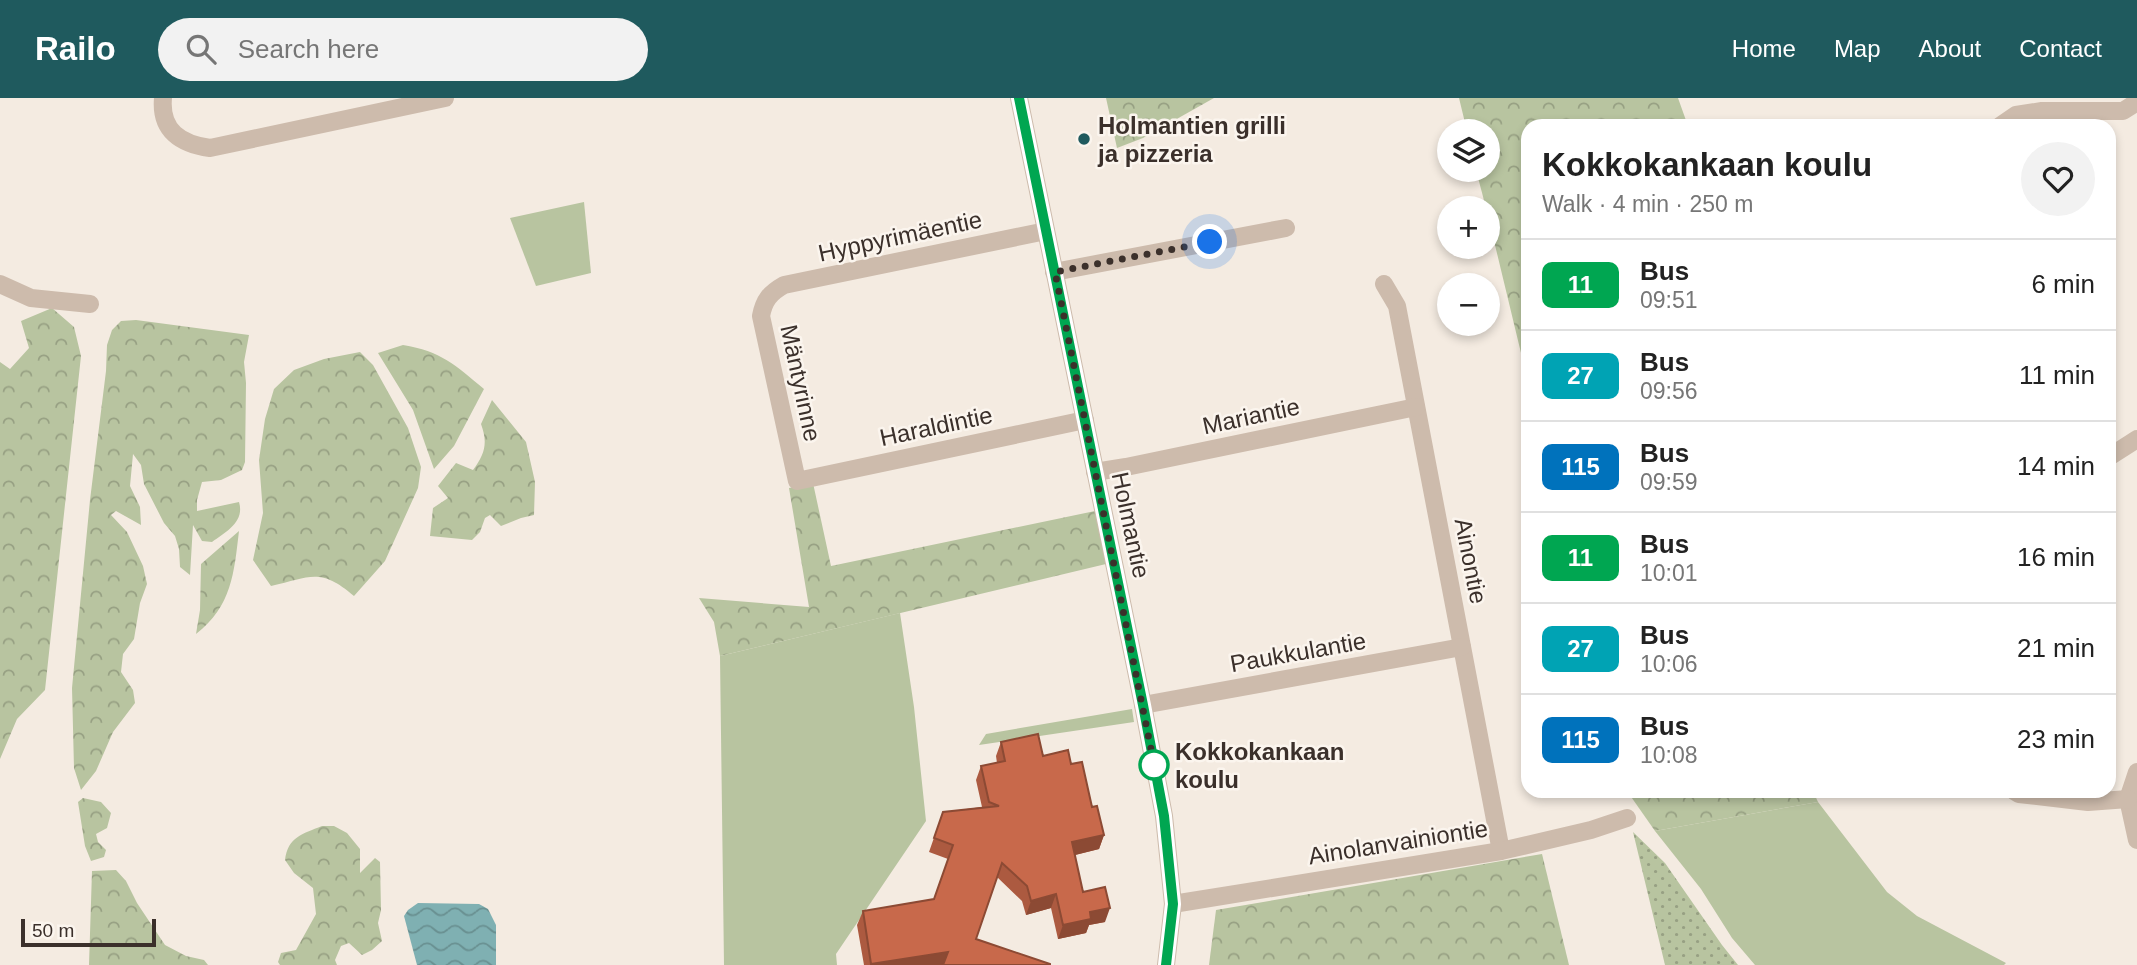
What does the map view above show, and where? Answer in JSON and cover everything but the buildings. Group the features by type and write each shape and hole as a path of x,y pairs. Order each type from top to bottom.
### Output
{"street":[{"path":"163,98 162,107 171,131 194,146 210,148 445,98"},
{"name":"Holmantie","path":"1019,98 1164,816 1173,904 1166,965"},
{"path":"2010,119 2016,115 2042,111 2123,111 2137,102"},
{"path":"1055,272 1286,228"},
{"name":"Hyppyrimäentie","path":"768,297 774,290 785,285 1046,231"},
{"path":"0,284 31,298 90,304"},
{"name":"Ainontie","path":"1384,284 1397,306 1501,851"},
{"name":"Mäntyrinne","path":"768,297 761,316 797,481"},
{"name":"Mariantie","path":"1096,472 1416,407"},
{"name":"Haraldintie","path":"797,481 1085,419"},
{"path":"2116,452 2137,439"},
{"name":"Paukkulantie","path":"1143,705 1462,647"},
{"path":"2137,772 2128,799 2137,839"},
{"path":"2054,798 2088,802 2128,799"},
{"name":"Ainolanvainiontie","path":"1173,904 1501,851 1591,830 1627,818"}],"green space":[{"path":"1106,98 1214,98 1143,138 1117,148"},
{"path":"1459,98 1678,98 1686,119 1521,119 1521,353 1498,259 1500,196 1483,196 1479,182 1500,182 1500,119 1464,119"},
{"path":"584,202 591,273 536,286 510,218"},
{"path":"52,308 74,327 81,356 45,690 17,719 0,759 0,362 10,369 29,348 21,321"},
{"path":"136,320 249,335 244,362 245,462 242,470 221,480 202,482 197,500 197,511 239,502 240,509 233,526 212,542 202,541 193,525 190,575 180,567 175,536 164,523 144,484 141,465 133,454 130,486 140,507 141,525 116,511 111,515 127,532 143,566 147,584 140,603 134,639 123,654 121,672 133,690 135,703 113,732 96,771 81,790 74,768 72,688 107,345 112,330 121,321"},
{"path":"403,345 438,355 484,389 454,446 434,469 413,410 378,353"},
{"path":"360,352 373,365 408,428 421,467 418,488 385,561 354,596 332,581 315,577 271,586 253,560 263,513 259,460 265,419 274,389 294,370 324,359"},
{"path":"492,400 526,442 535,482 534,515 501,526 490,515 485,518 480,532 472,540 430,536 433,508 448,498 438,486 456,463 473,470 480,459 485,443 481,424"},
{"path":"813,483 831,566 1095,511 1106,564 720,656 714,622 699,598 809,607 789,488"},
{"path":"239,531 233,575 224,600 208,623 196,634 200,610 201,564"},
{"path":"900,613 914,707 926,821 836,954 837,965 724,965 720,656"},
{"path":"1132,709 1134,722 979,745 986,734"},
{"path":"83,798 101,802 111,813 107,828 96,834 98,842 106,850 104,857 91,861 85,846 78,802"},
{"path":"1632,798 1816,798 1818,802 1655,831"},
{"path":"1818,802 1887,892 1917,916 2006,963 1755,965 1732,938 1701,889 1655,831"},
{"path":"322,826 334,826 347,833 360,849 360,873 375,858 380,862 381,910 378,923 382,941 362,955 349,943 341,946 335,960 337,965 280,965 278,962 281,953 296,950 316,914 313,888 294,873 285,860 287,852 297,837"},
{"path":"1633,832 1665,863 1738,965 1665,965"},
{"path":"1542,854 1569,965 1209,965 1216,910"},
{"path":"116,870 126,881 165,945 186,956 204,960 208,965 89,965 92,871"}],"water":[{"path":"418,903 479,904 488,909 496,925 496,965 417,965 404,916"}],"bus line":[{"name":"11","path":"1019,98 1164,816 1173,904 1166,965"}],"place":[{"name":"Holmantien grilli ja pizzeria","path":"1084,139"},
{"name":"Kokkokankaan koulu","path":"1154,765"}],"route":[{"path":"1154,765 1155,769 1055,272 1210,242"}]}
